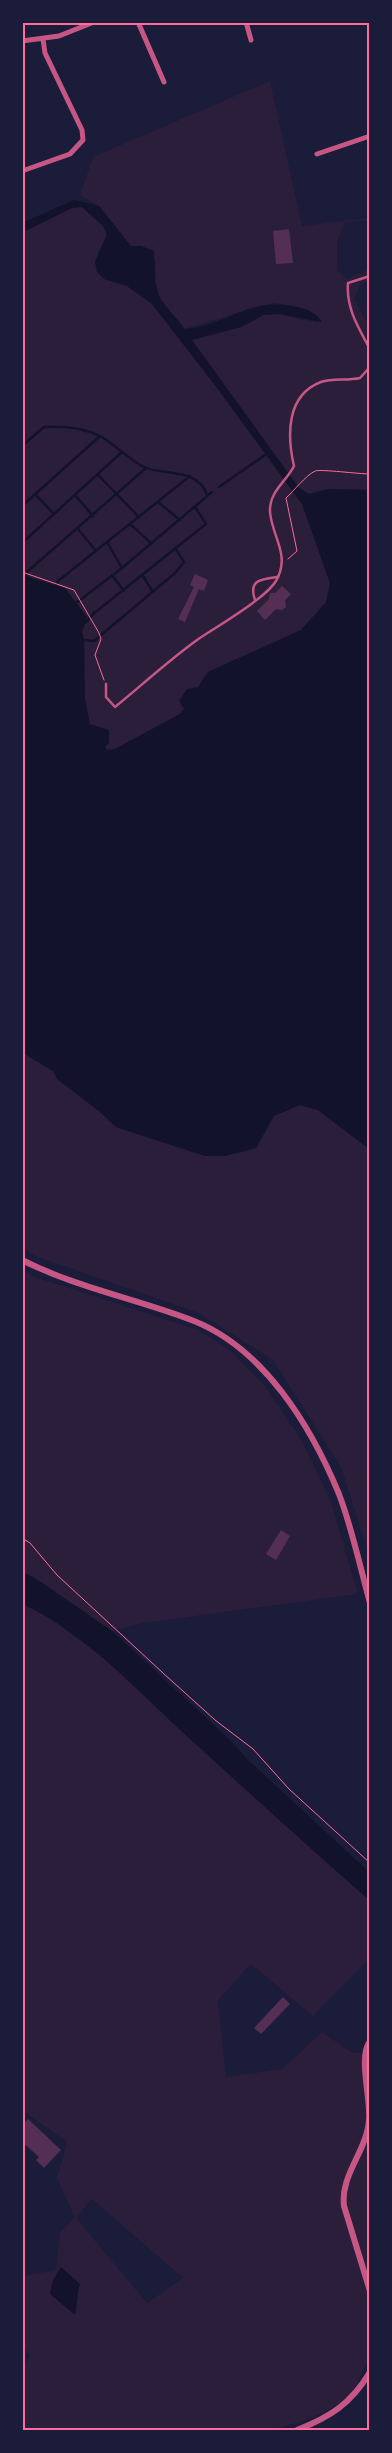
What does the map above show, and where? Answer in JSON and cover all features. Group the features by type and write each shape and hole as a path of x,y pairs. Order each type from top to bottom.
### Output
{"street":[{"path":"22,41 59,36 94,22"},
{"path":"138,22 164,82"},
{"path":"246,22 251,40"},
{"path":"22,171 70,154 83,140 82,130 44,53 43,38"},
{"path":"317,154 370,136"},
{"path":"22,1260 55,1275 194,1321 222,1334 243,1351 267,1376 294,1409 324,1461 339,1495 370,1603"},
{"path":"370,2041 364,2053 369,2121 361,2150 342,2192 344,2206 370,2290"},
{"path":"297,2430 320,2421 341,2408 359,2390 370,2372"}],"lane":[{"path":"370,276 348,282 348,293 355,322 370,349"},
{"path":"106,684 106,697 115,707 168,662 234,616 270,588 278,577 282,565 282,548 270,512 276,490 290,474 294,466 290,446 290,422 294,408 303,396 322,382 360,378 370,367"},
{"path":"255,600 252,592 255,583 260,579 278,577"}],"path":[{"path":"282,565 297,551 286,498 313,472 322,470 370,474"},
{"path":"24,572 74,590 99,633 101,639 95,655 106,684"},
{"path":"22,1538 30,1543 57,1575 163,1673 253,1749 290,1789 370,1863"}],"shaded area":[{"path":"270,81 302,226 369,218 369,220 345,222 337,242 337,270 347,279 369,269 369,280 360,285 354,299 369,326 369,490 328,489 309,494 299,488 191,339 241,327 264,315 278,314 318,323 309,310 274,303 185,329 171,313 158,292 156,263 141,246 131,246 99,206 80,195 93,157"},
{"path":"74,200 99,206 131,246 141,246 154,251 155,283 160,299 185,329 213,323 252,308 266,305 281,305 305,309 322,322 279,314 264,315 241,327 192,340 299,488 309,494 328,489 369,490 369,1149 318,1110 300,1105 274,1116 256,1148 225,1156 205,1156 116,1127 99,1111 57,1079 53,1071 23,1053 23,575 65,588 87,617 82,632 84,640 85,699 90,724 109,730 109,743 105,747 107,750 115,749 180,714 184,709 179,701 187,689 198,687 208,672 301,630 326,602 330,583 302,504 217,388 152,304 127,286 104,279 97,272 95,262 107,234 103,226 82,207 72,208 23,232 22,223"},
{"path":"82,207 103,226 107,234 105,243 98,252 104,279 127,286 152,304 240,417 302,504 330,582 327,602 301,630 208,672 180,714 115,749 107,750 93,726 89,724 85,699 84,640 82,632 85,623 65,589 23,575 23,232 72,208"},
{"path":"23,1053 53,1071 57,1079 99,1111 116,1127 205,1156 225,1156 256,1148 274,1116 300,1105 318,1110 369,1149 369,1555 341,1467 273,1360 199,1313 35,1256 23,1248"},
{"path":"23,1270 32,1276 198,1330 230,1350 264,1385 302,1441 331,1502 358,1594 143,1623 112,1631 35,1578 23,1572"},
{"path":"22,1572 35,1578 112,1631 230,1740 248,1760 369,1872 369,1900 90,1647 69,1631 23,1604"},
{"path":"22,1604 47,1616 109,1662 369,1900 369,1959 313,2016 251,1964 218,2000 226,2077 282,2069 322,2032 351,2052 369,2054 369,2356 360,2378 351,2393 339,2403 320,2414 268,2430 23,2430 23,2368 30,2355 23,2347 23,2276 56,2270 60,2232 75,2218 57,2178 67,2142 23,2111","holes":["92,2199 183,2278 147,2303 76,2218"]},
{"path":"61,2267 80,2284 75,2315 50,2294 53,2280"}],"building":[{"path":"289,229 293,263 276,264 273,231"},
{"path":"195,574 208,580 204,591 199,589 185,622 178,619 194,587 190,585"},
{"path":"282,586 291,594 285,600 286,607 282,610 276,609 265,620 257,611 269,599 270,593 275,593"},
{"path":"281,1530 290,1536 276,1560 266,1554"},
{"path":"283,1997 290,2004 261,2034 254,2028"},
{"path":"28,2119 61,2150 44,2168 36,2160 39,2157 22,2142 22,2125"}],"waterway":[{"path":"22,446 44,427 80,429 100,436 144,467 188,476 196,480 207,495"},
{"path":"22,506 100,436"},
{"path":"22,543 122,452"},
{"path":"219,487 265,455"},
{"path":"26,576 28,571 146,468"},
{"path":"98,475 139,517"},
{"path":"56,586 58,581 190,476"},
{"path":"76,603 122,568 212,492"},
{"path":"35,494 54,514"},
{"path":"75,495 93,516"},
{"path":"158,502 180,520"},
{"path":"85,623 93,614 206,524 195,507"},
{"path":"130,524 151,543"},
{"path":"78,529 96,551"},
{"path":"107,542 122,568"},
{"path":"84,640 94,641 175,573 184,562 175,548"},
{"path":"112,575 124,591"},
{"path":"143,576 153,592"}]}
